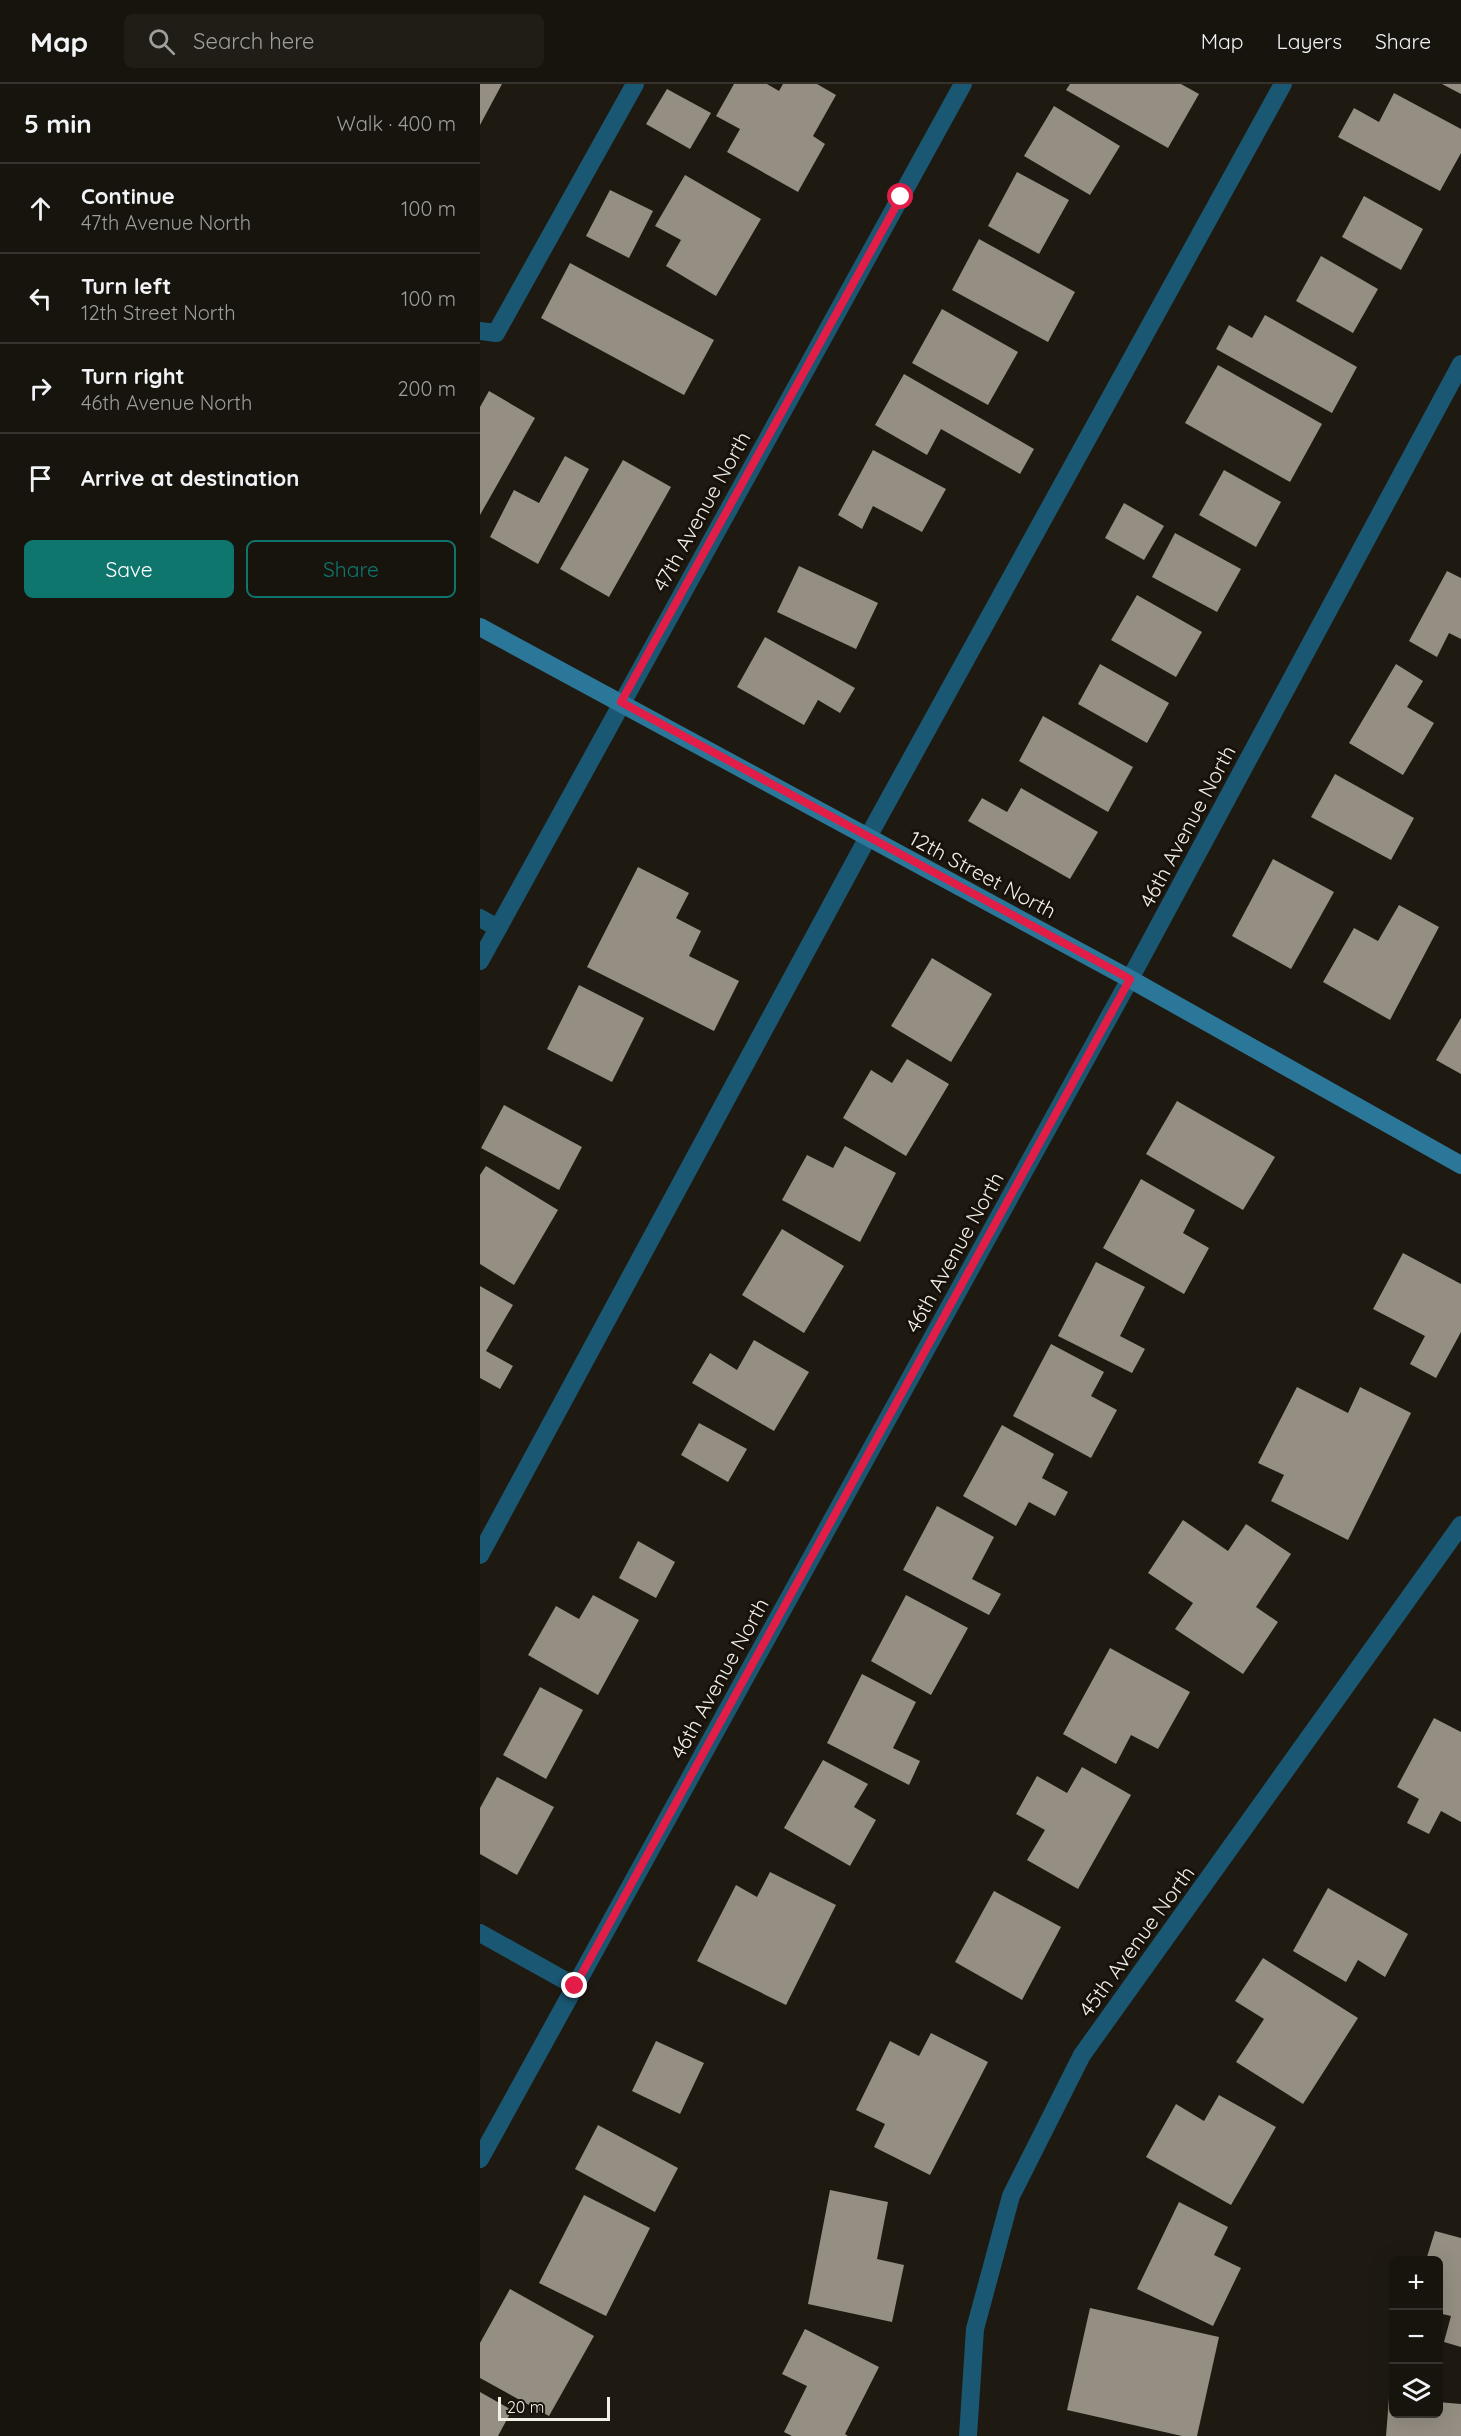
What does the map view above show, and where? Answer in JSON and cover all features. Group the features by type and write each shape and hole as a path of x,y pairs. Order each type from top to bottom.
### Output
{"street":[{"path":"480,331 496,333 635,84"},
{"name":"47th Avenue North","path":"480,961 963,84"},
{"path":"480,1555 868,837 1283,84"},
{"name":"46th Avenue North","path":"480,2159 1130,979 1461,364"},
{"name":"12th Street North","path":"480,627 1130,979 1461,1166"},
{"path":"480,918 498,928"},
{"name":"45th Avenue North","path":"968,2436 975,2329 1011,2196 1082,2055 1461,1525"},
{"path":"480,1933 575,1986"}],"building":[{"path":"480,84 502,84 480,125"},
{"path":"734,84 767,84 779,91 783,84 817,84 836,95 813,136 825,144 798,192 727,152 740,129 716,116"},
{"path":"1070,84 1181,84 1199,94 1168,148 1066,90"},
{"path":"1442,84 1461,84 1461,94"},
{"path":"667,89 711,113 690,149 646,124"},
{"path":"1394,93 1461,129 1461,153 1440,191 1338,137 1354,108 1379,122"},
{"path":"1054,106 1120,146 1090,195 1024,156"},
{"path":"1017,172 1069,200 1039,254 988,226"},
{"path":"685,175 761,219 716,296 666,266 681,240 655,226"},
{"path":"610,190 653,211 629,258 586,236"},
{"path":"1364,196 1423,229 1401,270 1342,237"},
{"path":"979,239 1075,292 1048,342 952,290"},
{"path":"1321,256 1378,289 1353,333 1296,301"},
{"path":"570,263 714,340 684,395 541,318"},
{"path":"942,309 1018,352 988,405 912,363"},
{"path":"1265,315 1357,367 1332,413 1216,349 1229,325 1252,338"},
{"path":"1218,365 1322,424 1290,482 1185,423"},
{"path":"904,374 1034,449 1020,474 941,429 927,455 875,425"},
{"path":"489,391 535,418 480,515 480,407"},
{"path":"873,450 946,489 922,532 873,506 862,529 838,515"},
{"path":"565,456 589,469 538,564 490,537 514,490 539,503"},
{"path":"623,460 671,487 609,597 560,569"},
{"path":"1224,470 1281,502 1256,547 1199,515"},
{"path":"1124,503 1164,526 1144,560 1105,538"},
{"path":"1175,533 1241,569 1217,612 1152,577"},
{"path":"799,566 878,603 856,649 777,612"},
{"path":"1447,571 1461,578 1461,639 1449,633 1437,657 1409,641"},
{"path":"1137,595 1202,632 1176,677 1111,640"},
{"path":"765,637 855,688 840,713 818,700 804,725 737,687"},
{"path":"1100,664 1169,703 1147,743 1078,704"},
{"path":"1396,664 1423,681 1407,707 1434,723 1403,775 1349,743"},
{"path":"1043,716 1133,767 1108,812 1019,761"},
{"path":"1335,774 1414,818 1391,860 1311,817"},
{"path":"1021,788 1098,832 1070,879 968,821 982,798 1007,812"},
{"path":"1273,859 1334,892 1291,969 1232,936"},
{"path":"638,867 689,893 676,918 701,931 689,956 739,981 714,1031 587,967"},
{"path":"1399,905 1439,927 1390,1020 1323,982 1354,928 1378,941"},
{"path":"932,958 992,994 951,1062 891,1026"},
{"path":"579,985 644,1018 612,1082 547,1049"},
{"path":"1461,1018 1461,1074 1436,1060"},
{"path":"907,1059 949,1084 906,1156 843,1118 871,1070 892,1083"},
{"path":"1177,1101 1275,1157 1243,1210 1146,1154"},
{"path":"504,1105 582,1147 559,1190 481,1148"},
{"path":"845,1146 896,1173 860,1242 782,1200 807,1155 833,1168"},
{"path":"486,1166 558,1210 514,1285 480,1264 480,1175"},
{"path":"1141,1179 1195,1210 1183,1233 1209,1248 1184,1294 1103,1248"},
{"path":"782,1229 844,1266 804,1333 742,1295"},
{"path":"1403,1253 1461,1284 1461,1332 1436,1378 1410,1364 1425,1336 1373,1309"},
{"path":"1096,1262 1145,1287 1120,1336 1145,1349 1132,1373 1058,1336"},
{"path":"480,1286 513,1305 486,1351 513,1366 500,1389 480,1378"},
{"path":"754,1340 809,1372 774,1431 692,1383 710,1353 737,1370"},
{"path":"1051,1344 1104,1372 1091,1396 1117,1410 1091,1458 1013,1416"},
{"path":"1297,1387 1348,1413 1360,1387 1411,1413 1348,1540 1271,1501 1284,1475 1258,1463"},
{"path":"699,1423 747,1449 728,1482 681,1455"},
{"path":"1002,1425 1054,1454 1042,1478 1068,1492 1055,1516 1029,1502 1016,1526 963,1496"},
{"path":"937,1506 994,1537 972,1579 1001,1594 989,1615 903,1570"},
{"path":"1183,1520 1228,1551 1246,1524 1291,1554 1256,1607 1278,1622 1243,1674 1175,1629 1193,1603 1148,1573"},
{"path":"638,1541 675,1562 656,1598 619,1578"},
{"path":"593,1595 639,1620 598,1695 528,1655 556,1606 579,1619"},
{"path":"906,1595 968,1628 931,1695 871,1661"},
{"path":"1110,1648 1190,1692 1158,1749 1131,1735 1116,1764 1063,1734"},
{"path":"862,1674 916,1702 893,1748 920,1761 909,1785 827,1743"},
{"path":"540,1687 583,1710 546,1779 503,1755"},
{"path":"1434,1718 1461,1732 1461,1822 1441,1811 1429,1834 1407,1823 1419,1799 1397,1787"},
{"path":"823,1760 868,1784 854,1807 876,1820 850,1866 784,1828"},
{"path":"1082,1767 1131,1795 1078,1889 1027,1860 1045,1830 1016,1814 1037,1776 1067,1793"},
{"path":"497,1777 554,1807 517,1875 480,1854 480,1808"},
{"path":"770,1872 836,1905 786,2005 697,1961 736,1885 757,1897"},
{"path":"1328,1888 1408,1934 1385,1977 1358,1960 1346,1982 1293,1951"},
{"path":"994,1891 1061,1927 1022,2000 955,1962"},
{"path":"1263,1958 1358,2018 1303,2104 1236,2062 1264,2019 1235,2001"},
{"path":"931,2033 988,2062 930,2175 874,2147 885,2124 856,2110 890,2041 919,2056"},
{"path":"656,2041 704,2063 680,2114 632,2091"},
{"path":"1219,2095 1276,2127 1231,2205 1146,2157 1176,2104 1204,2121"},
{"path":"598,2125 678,2168 655,2212 575,2169"},
{"path":"830,2190 888,2202 877,2259 904,2265 892,2322 808,2304"},
{"path":"584,2195 650,2228 606,2316 539,2283"},
{"path":"1179,2202 1228,2227 1214,2255 1241,2268 1213,2326 1137,2289"},
{"path":"1435,2231 1461,2238 1461,2347 1444,2342 1451,2316 1443,2314 1443,2256 1427,2256"},
{"path":"510,2289 594,2336 549,2416 480,2378 480,2343"},
{"path":"1090,2308 1219,2337 1197,2436 1182,2436 1067,2410"},
{"path":"805,2329 879,2367 845,2434 848,2436 792,2436 784,2432 807,2386 782,2374"},
{"path":"480,2392 512,2410 498,2436 480,2436"},
{"path":"1389,2398 1389,2418 1443,2418 1443,2402 1461,2404 1461,2436 1386,2436"}],"route":[{"path":"575,1986 1130,979 621,702 901,197"}]}
